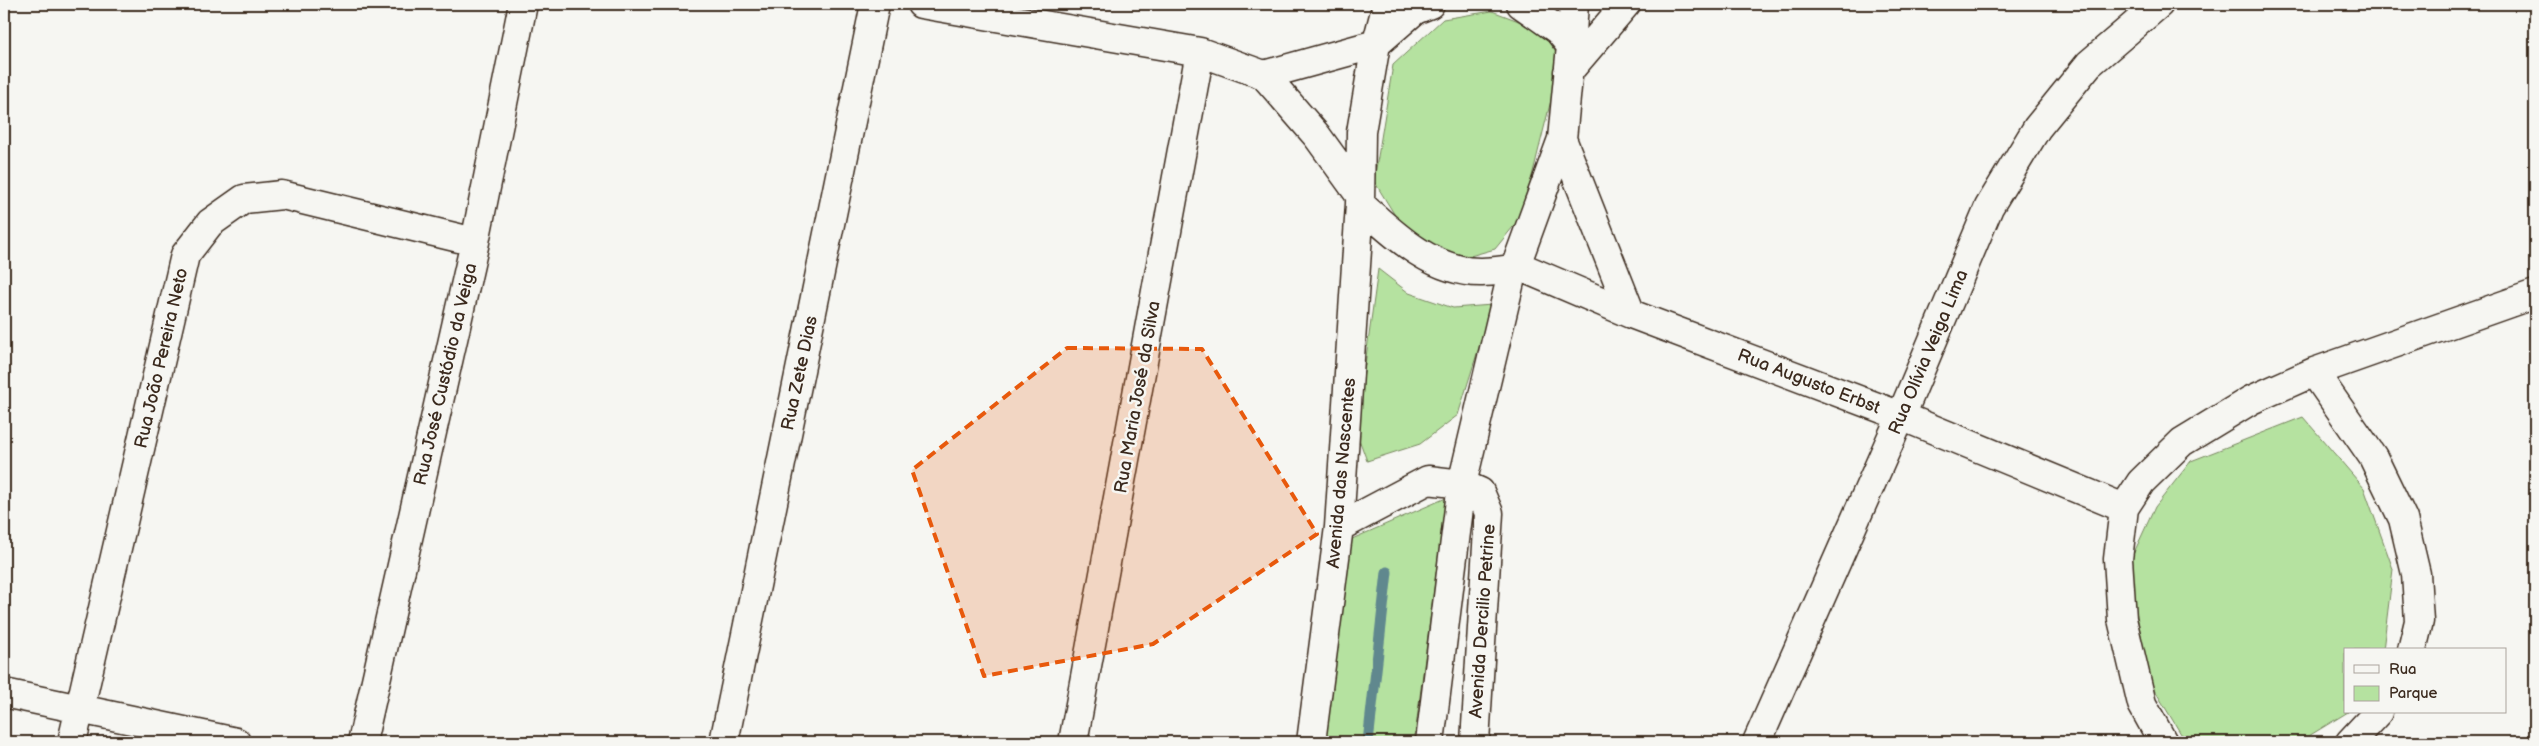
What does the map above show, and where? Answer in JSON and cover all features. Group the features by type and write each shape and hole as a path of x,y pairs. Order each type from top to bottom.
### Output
{"street":[{"name":"Rua José Custódio da Veiga","path":"362,742 475,242 523,4"},
{"name":"Rua Zete Dias","path":"724,742 875,4"},
{"path":"921,4 1200,52 1264,75 1317,136 1359,199 1394,235 1424,255 1459,269 1482,272 1515,267"},
{"path":"1376,43 1387,4"},
{"path":"1264,75 1376,43 1414,10 1430,4"},
{"path":"1521,4 1558,30 1570,59"},
{"path":"1430,742 1462,484 1515,267 1562,139 1574,4"},
{"path":"1570,59 1626,4"},
{"name":"Rua Olívia Veiga Lima","path":"1757,742 1901,416 1989,208 2036,128 2089,64 2160,4"},
{"name":"Avenida das Nascentes","path":"1311,742 1339,527 1359,199 1361,132 1376,43"},
{"name":"Rua Maria José da Silva","path":"1073,742 1200,52"},
{"path":"1562,139 1631,314"},
{"name":"Rua João Pereira Neto","path":"72,742 185,255 210,223 244,200 282,195 475,242"},
{"name":"Rua Augusto Erbst","path":"1515,267 1631,314 1901,416 2124,508"},
{"path":"2163,742 2142,704 2122,619 2118,559 2124,508 2141,482 2182,442 2252,400 2314,372 2535,294"},
{"path":"2314,372 2373,457 2402,519 2416,574 2418,621 2412,648"},
{"path":"1339,527 1428,480 1462,484"},
{"name":"Avenida Dercilio Petrine","path":"1462,484 1480,492 1489,513 1475,742"},
{"path":"4,693 79,711 236,742"},
{"path":"2350,742 2376,714"}],"highlighted area":[{"path":"1067,348 1202,349 1317,534 1153,644 984,676 912,470"}],"green space":[{"path":"1492,11 1540,29 1561,60 1522,216 1495,249 1463,258 1432,252 1404,230 1374,181 1393,65 1443,19"},
{"path":"1378,269 1409,293 1453,308 1492,305 1458,415 1420,444 1367,461 1356,431"},
{"path":"2303,417 2364,488 2393,569 2383,648 2344,648 2345,714 2299,742 2191,742 2181,734 2151,684 2136,611 2131,559 2155,507 2191,461"},
{"path":"1446,498 1414,742 1325,742 1352,539"}],"waterway":[{"path":"1368,742 1387,572"}]}
